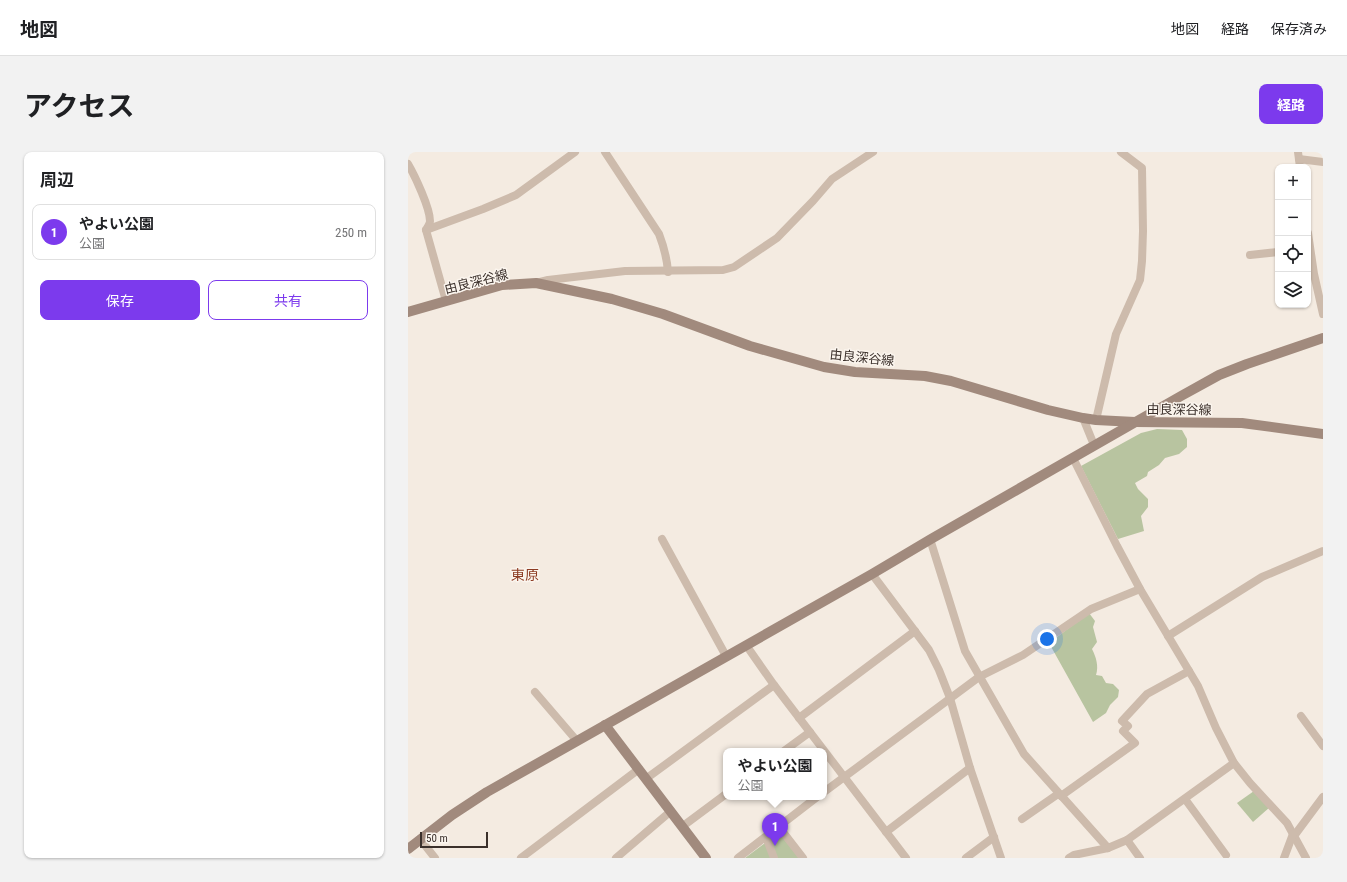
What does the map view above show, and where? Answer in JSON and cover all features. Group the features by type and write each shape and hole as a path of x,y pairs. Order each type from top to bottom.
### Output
{"street":[{"path":"426,230 516,194 575,152"},
{"path":"605,152 659,234 667,260 668,272"},
{"path":"536,283 548,280 625,272 723,270 734,267 777,238 832,179 872,152"},
{"path":"1096,420 1116,334 1140,280 1142,261 1142,168 1121,152"},
{"path":"1299,159 1323,162"},
{"path":"408,164 417,179 430,222 426,230 446,301"},
{"path":"430,222 441,225"},
{"path":"1250,255 1275,252"},
{"path":"1311,258 1323,314"},
{"name":"由良深谷線","path":"408,312 502,285 536,283 612,299 663,314 750,346 824,367 855,372 925,376 951,381 1048,410 1083,418 1135,422 1242,423 1323,434"},
{"path":"435,858 412,843 487,792 1219,375 1323,338"},
{"path":"1083,418 1094,445"},
{"path":"1072,458 1140,589 1198,686 1216,728 1234,763 1287,824 1306,858"},
{"path":"662,539 726,656"},
{"path":"930,539 965,651 979,677 1024,754 1108,848"},
{"path":"1168,636 1262,577 1323,551"},
{"path":"872,574 929,650 939,670 950,698 970,768 1001,858"},
{"path":"827,790 979,677 1023,655 1091,609 1140,589"},
{"path":"800,718 915,631"},
{"path":"746,645 774,685 822,748"},
{"path":"1022,819 1136,743 1123,731 1128,726 1122,721 1147,694 1189,671"},
{"path":"647,778 774,685"},
{"path":"535,692 577,741"},
{"path":"1301,716 1323,746"},
{"path":"605,725 647,778 706,858"},
{"path":"788,748 810,732"},
{"path":"827,754 906,858"},
{"path":"1069,858 1074,855 1108,848 1126,840 1234,763"},
{"path":"886,832 970,768"},
{"path":"521,858 639,769"},
{"path":"683,826 723,796"},
{"path":"1284,858 1294,835 1323,797"},
{"path":"1185,798 1226,855"},
{"path":"738,858 813,800"},
{"path":"616,858 671,812"},
{"path":"779,827 803,858"},
{"path":"766,837 774,858"},
{"path":"966,858 994,838"},
{"path":"1126,840 1140,858"}],"green space":[{"path":"1157,429 1182,430 1187,439 1187,447 1179,454 1165,458 1159,465 1148,472 1147,476 1135,483 1138,489 1148,499 1148,507 1141,516 1144,531 1118,539 1081,466 1141,433"},
{"path":"1089,613 1095,621 1093,627 1097,642 1092,649 1097,662 1096,675 1102,676 1106,683 1113,684 1119,690 1118,697 1110,705 1106,713 1093,722 1049,643"},
{"path":"1254,791 1270,807 1253,822 1237,803"},
{"path":"777,834 781,835 799,858 745,858"}],"place":[{"name":"やよい公園","path":"775,846"}],"district":[{"name":"東原","path":"525,575"}]}
